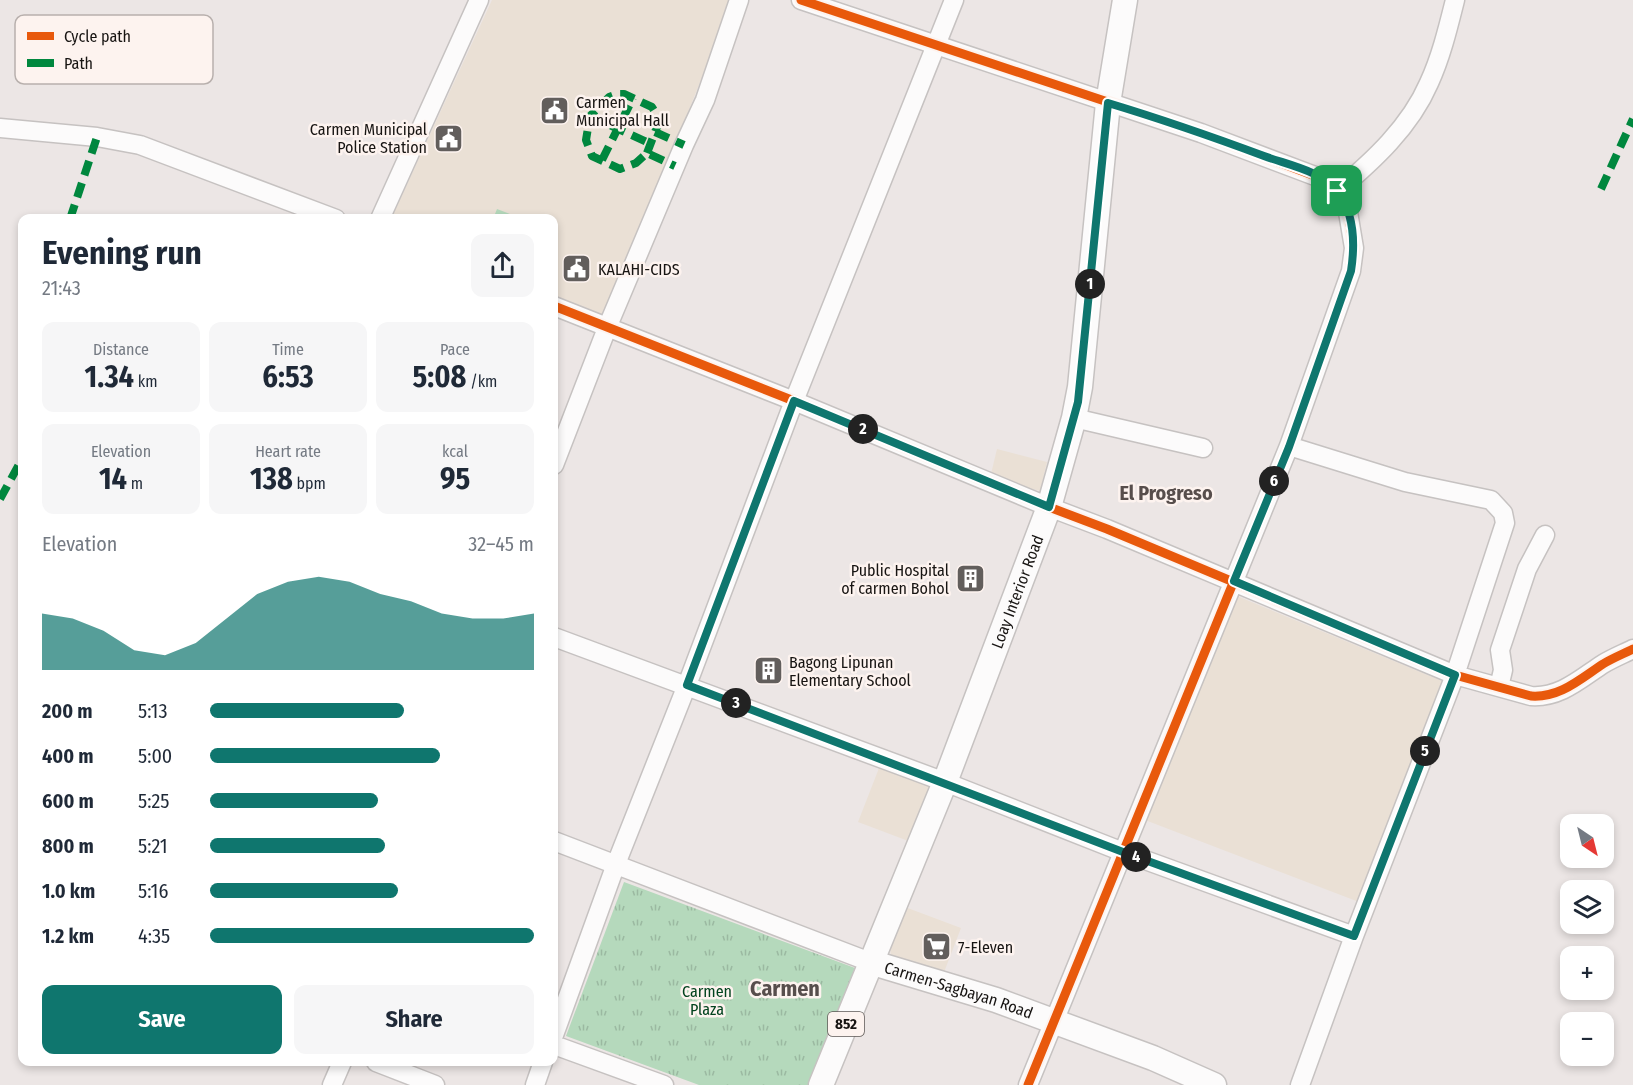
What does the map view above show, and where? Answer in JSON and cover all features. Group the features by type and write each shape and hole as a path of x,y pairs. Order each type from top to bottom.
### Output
{"main road":[{"name":"Loay Interior Road","path":"821,1085 945,782 1049,507 1074,418 1080,387 1108,103 1125,0"},
{"name":"Carmen-Sagbayan Road","path":"870,962 996,1000 1153,1058 1214,1085"}],"street":[{"path":"382,214 479,0"},
{"path":"558,455 607,328 705,100 739,0"},
{"path":"801,0 1201,132 1317,176 1337,191 1344,201 1351,223 1354,248 1351,271 1289,447 1028,1085"},
{"path":"558,1024 616,864 687,685 794,401 954,0"},
{"path":"1337,191 1376,158 1420,100 1435,69 1455,0"},
{"path":"0,128 97,137 140,145 323,214"},
{"path":"558,308 794,401 1234,581 1455,675 1531,696 1543,697 1569,688 1613,658 1633,649"},
{"path":"1074,418 1203,448"},
{"path":"1289,447 1406,482 1491,500 1503,513 1505,523 1455,675 1354,936 1300,1085"},
{"path":"1499,687 1503,670 1500,650 1527,569 1545,535"},
{"path":"558,638 945,782 1123,852 1354,936"},
{"path":"558,842 870,962"},
{"path":"558,1046 664,1085"},
{"path":"333,1085 340,1066"},
{"path":"385,1066 435,1085"},
{"path":"535,1085 542,1066"}],"shaded area":[{"path":"492,0 733,0 605,319 558,300 558,214 393,214"},
{"path":"997,449 1047,462 1040,491 990,478"},
{"path":"1237,596 1442,681 1359,902 1145,820"},
{"path":"881,763 934,783 911,842 858,822"},
{"path":"905,907 961,928 941,980 891,957 890,948"}],"green space":[{"path":"497,209 510,214 495,214"},
{"name":"Carmen Plaza","path":"624,882 855,968 811,1085 699,1085 566,1036"}],"marked path":[{"path":"647,153 657,127 657,115 652,107 624,94 617,94 609,97 590,116 586,140 592,156 620,169 636,163 647,153 675,166"},
{"path":"602,160 633,98"},
{"path":"590,116 651,144"},
{"path":"1601,189 1633,119"},
{"path":"655,132 684,145"},
{"path":"72,214 97,137"},
{"path":"0,499 18,466"}],"cycle path":[{"path":"801,0 1201,133 1323,179 1337,191 1348,212 1354,248 1351,271 1289,446 1028,1085"},
{"path":"558,308 1107,529 1455,675 1531,696 1541,696 1560,691 1603,664 1633,649"}],"place":[{"name":"Carmen Municipal Hall","path":"555,111"},
{"name":"Carmen Municipal Police Station","path":"448,138"},
{"name":"KALAHI-CIDS","path":"577,269"},
{"name":"Public Hospital of carmen Bohol","path":"970,579"},
{"name":"Bagong Lipunan Elementary School","path":"768,671"},
{"name":"7-Eleven","path":"937,947"}],"district":[{"name":"El Progreso","path":"1166,493"},
{"name":"Carmen","path":"785,988"}],"route":[{"path":"1108,103 1201,132 1317,176 1337,191 1344,201 1351,223 1354,248 1351,271 1289,447 1234,581 1455,675 1354,936 1123,852 687,685 794,401 1049,507 1078,402 1108,103"}]}
